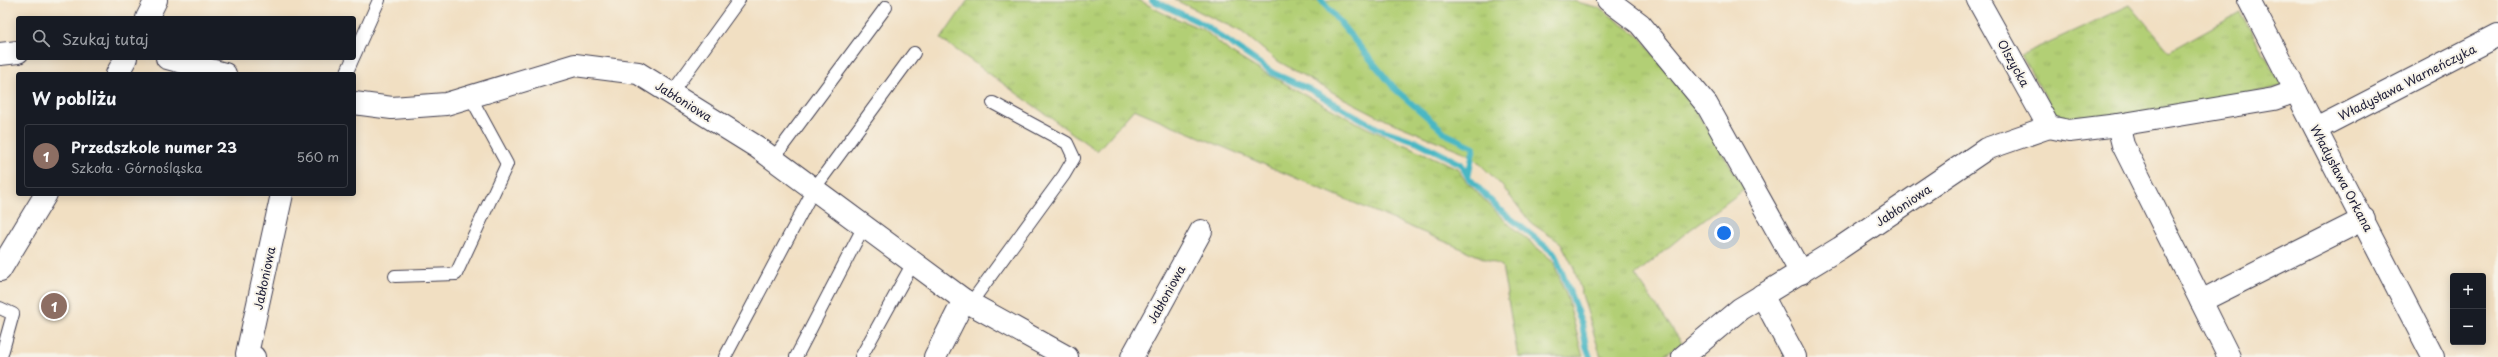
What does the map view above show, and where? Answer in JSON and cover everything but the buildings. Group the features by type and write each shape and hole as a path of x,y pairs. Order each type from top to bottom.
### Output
{"street":[{"path":"148,16 156,0"},
{"path":"1608,0 1640,24 1707,105 1800,273"},
{"name":"Olszycka","path":"1978,0 2050,127"},
{"name":"Władysława Orkana","path":"2249,0 2364,219 2433,357"},
{"name":"Władysława Warneńczyka","path":"2316,129 2498,35"},
{"path":"0,54 16,52"},
{"path":"118,72 125,60"},
{"path":"174,60 218,72"},
{"name":"Jabłoniowa","path":"356,103 392,108 446,104 575,65 638,73 773,159 967,302 1067,357"},
{"path":"2050,127 2069,131 2118,125 2274,99 2296,91"},
{"path":"2118,125 2123,145 2229,357"},
{"name":"Jabłoniowa","path":"1683,357 1740,309 1800,273 1986,149 2050,127"},
{"path":"0,270 45,196"},
{"name":"Jabłoniowa","path":"254,357 247,354 282,196"},
{"path":"2201,301 2364,219"},
{"name":"Jabłoniowa","path":"1132,357 1201,230"},
{"path":"1762,295 1794,357"},
{"path":"935,357 967,302"}],"lane":[{"path":"356,50 379,0"},
{"path":"671,94 739,0"},
{"path":"773,159 886,8"},
{"path":"725,357 814,189 914,53"},
{"path":"347,72 352,60"},
{"path":"395,276 456,274 507,164 470,96"},
{"path":"967,302 1074,158 1067,143 994,103"},
{"path":"796,357 864,226"},
{"path":"861,357 913,263"},
{"path":"0,308 12,314 1,357"}],"green space":[{"path":"968,0 1139,0 1163,13 1204,30 1230,52 1256,68 1367,128 1457,168 1465,180 1505,221 1553,261 1568,300 1583,357 1518,357 1502,266 1134,109 1097,151 941,39"},
{"path":"1175,0 1569,0 1600,8 1641,38 1696,111 1745,189 1687,232 1635,275 1682,343 1661,357 1601,357 1574,268 1561,243 1531,223 1502,186 1471,155 1388,121 1341,97 1276,60 1242,32"},
{"path":"2130,5 2169,51 2240,12 2282,86 2163,113 2061,123 2021,55"}],"waterway":[{"path":"1152,0 1203,24 1273,73 1309,89 1377,128 1418,142 1461,164 1468,177 1499,209 1555,254 1582,324 1586,346 1590,357"},
{"path":"1321,0 1396,90 1448,135 1474,147 1468,177"}],"place":[{"name":"Przedszkole numer 23","path":"54,306"}]}
